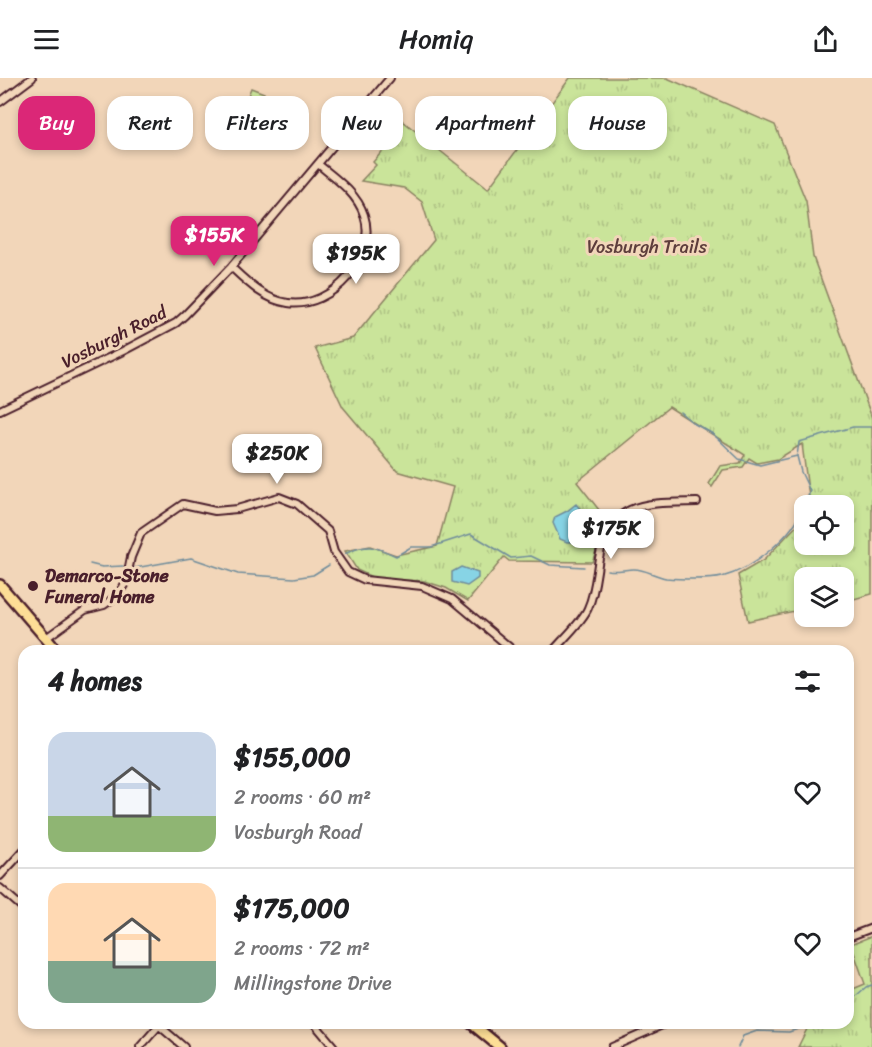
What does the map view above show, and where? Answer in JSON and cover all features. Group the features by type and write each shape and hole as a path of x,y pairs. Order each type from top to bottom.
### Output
{"main road":[{"path":"0,585 52,645"},
{"path":"478,1029 500,1047"}],"street":[{"path":"0,102 32,78"},
{"name":"Vosburgh Road","path":"0,410 176,323 231,267 390,78"},
{"path":"231,267 262,293 289,303 316,300 344,282 362,251 366,233 364,215 360,205 348,190 318,164"},
{"path":"46,638 85,610 104,605 118,594 126,582 131,557 141,533 183,504 215,511 237,509 279,497 297,504 328,531 334,552 348,572 365,580 422,586 453,599 507,645"},
{"path":"558,645 588,610 603,539 609,528 630,508 640,505 698,502"},
{"path":"0,876 18,856"},
{"path":"0,888 18,904"},
{"path":"854,935 872,928"},
{"path":"140,1047 155,1029"},
{"path":"164,1029 184,1047"},
{"path":"319,1029 334,1047"},
{"path":"612,1047 653,1029"}],"green space":[{"name":"Vosburgh Trails","path":"570,78 667,78 775,125 806,201 813,257 872,418 872,594 854,599 854,567 794,567 794,611 748,621 738,575 764,560 794,528 794,555 854,555 854,495 809,495 802,444 778,459 757,463 749,458 743,467 723,470 712,487 709,484 720,466 740,463 745,455 669,407 577,482 607,520 592,562 509,561 504,557 468,601 446,588 424,581 376,579 357,570 345,551 370,546 396,555 437,546 453,487 397,471 343,407 315,348 353,338 434,240 422,202 404,188 361,181 376,165 373,162 384,150 403,150 403,121 415,131 415,150 439,150 488,189 517,150 556,150 556,97"},
{"path":"251,88 264,93 263,96 248,96"},
{"path":"872,936 872,1047 798,1047 807,1029 854,1029 854,989 865,984 854,953 854,943"}],"water":[{"path":"576,504 585,515 581,519 591,522 596,527 586,541 582,533 582,524 578,521 578,542 567,542 560,539 553,523 555,517"},
{"path":"461,567 478,573 478,578 467,586 452,582 452,572"}],"waterway":[{"path":"680,412 693,423 713,434 739,459 760,465 797,456 799,442 853,427 872,427"},
{"path":"797,456 801,472 810,491 809,495"},
{"path":"607,570 638,569 671,578 722,577 759,559 781,540 794,524"},
{"path":"345,554 359,548 370,547 396,556 411,547 431,547 471,534 511,558 531,556 550,565 584,567"},
{"path":"135,568 191,558 238,574 294,578 313,575 329,565"},
{"path":"90,564 102,567 123,566"},
{"path":"854,998 866,987 872,985"},
{"path":"738,1047 743,1036 757,1031 789,1032 798,1029"}],"place":[{"name":"Demarco-Stone Funeral Home","path":"33,586"}]}
